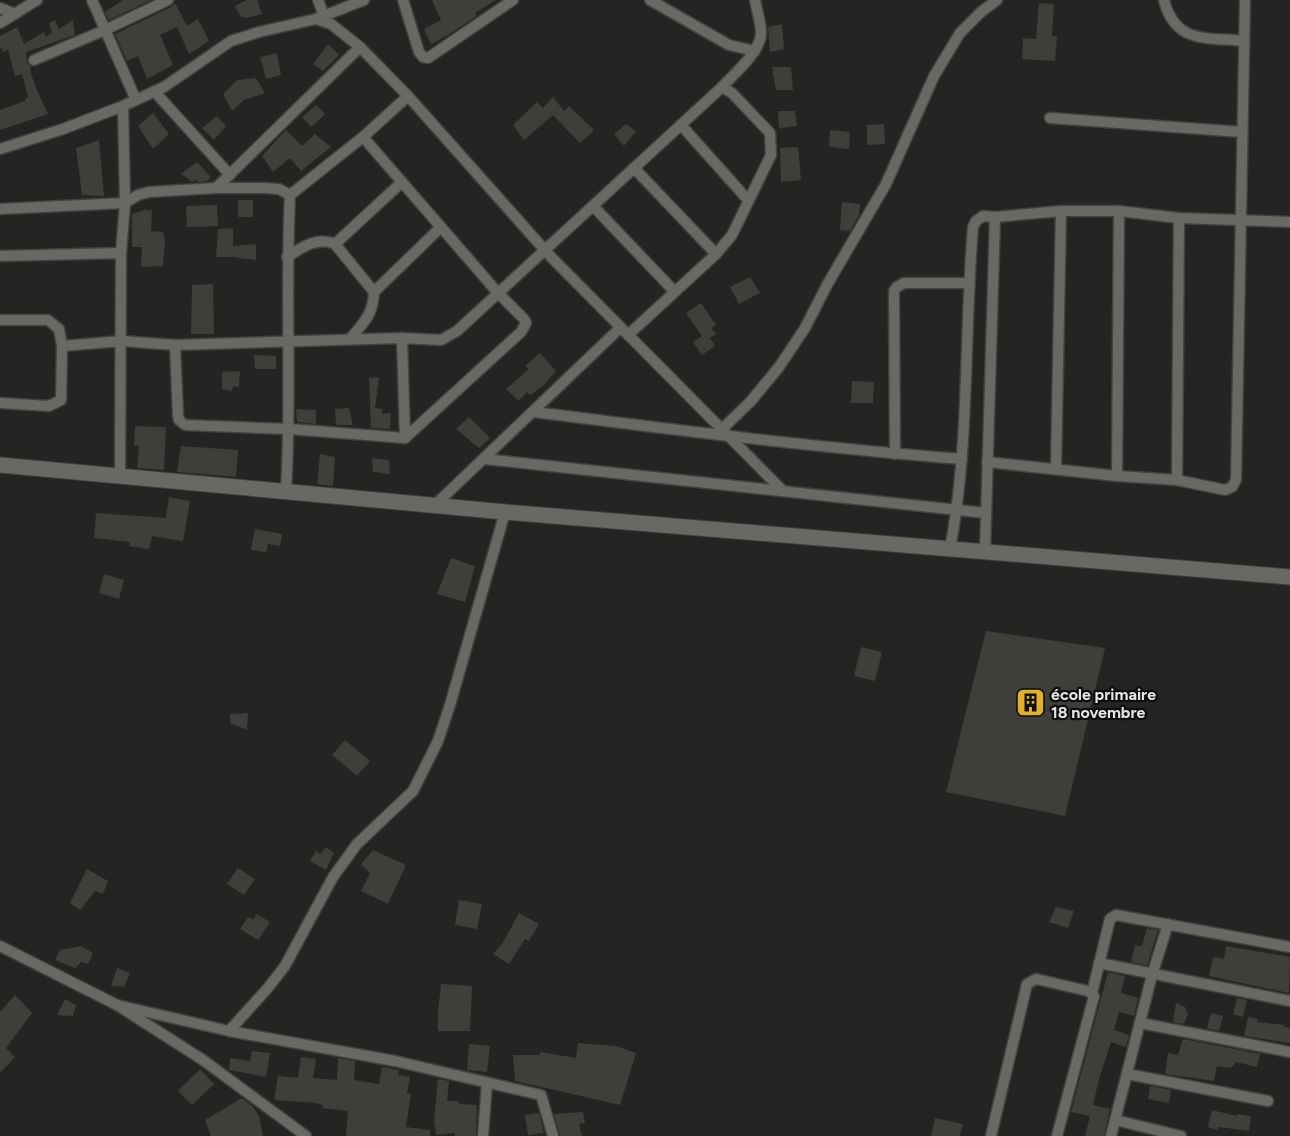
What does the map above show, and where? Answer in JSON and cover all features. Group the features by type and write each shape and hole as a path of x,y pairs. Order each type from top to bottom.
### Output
{"main road":[{"path":"0,465 505,512 1290,577"}],"street":[{"path":"0,23 38,0"},
{"path":"92,0 136,100"},
{"path":"34,60 168,0"},
{"path":"318,0 320,17"},
{"path":"0,149 25,143 80,123 154,92 231,41 320,17 364,0"},
{"path":"403,0 419,52 423,57 428,58 513,0"},
{"path":"650,0 729,45 755,51"},
{"path":"62,346 122,341 175,345 402,338 441,340 451,335 498,293 722,87 755,51 760,40 761,33 755,0"},
{"path":"724,433 779,367 805,328 827,285 886,184 934,76 960,33 997,0"},
{"path":"1164,0 1169,16 1183,32 1195,36 1243,41"},
{"path":"987,462 1177,480 1225,490 1232,487 1236,480 1245,0"},
{"path":"0,8 15,14"},
{"path":"320,17 360,47 408,96 545,250 782,490"},
{"path":"216,188 360,47"},
{"path":"436,504 534,412 716,254 732,235 771,155 770,133 732,93 722,87"},
{"path":"154,92 230,175"},
{"path":"286,491 289,429 287,257 290,195 408,96"},
{"path":"120,475 121,253 125,203 123,106"},
{"path":"1050,118 1242,132"},
{"path":"681,125 748,200"},
{"path":"175,345 178,415 181,423 185,425 289,429 405,438 525,328 524,319 498,293 363,136"},
{"path":"634,168 716,254"},
{"path":"334,244 402,182"},
{"path":"0,209 125,203 149,192 216,188 279,189 290,195"},
{"path":"593,206 674,291"},
{"path":"950,549 958,510 963,459 968,283 973,227 976,220 983,216 995,217 1060,210 1119,211 1179,218 1290,222"},
{"path":"1056,468 1060,210"},
{"path":"1117,476 1119,211"},
{"path":"985,552 995,217"},
{"path":"1177,480 1179,218"},
{"path":"350,339 373,308 374,292 441,227"},
{"path":"287,257 308,244 327,240 334,244 374,292"},
{"path":"0,255 121,253"},
{"path":"895,454 894,291 904,283 968,283"},
{"path":"0,320 48,320 59,329 62,346 61,400 50,406 0,403"},
{"path":"402,338 405,438"},
{"path":"534,412 895,454 963,459"},
{"path":"484,459 986,513"},
{"path":"229,1031 285,966 333,877 357,844 413,791 438,741 450,705 505,512"},
{"path":"1057,1136 1094,996 1092,993 1112,916 1290,947"},
{"path":"1111,1136 1152,975 1168,924"},
{"path":"0,946 117,1005 203,1060 306,1136"},
{"path":"1099,963 1290,1000"},
{"path":"991,1136 1028,984 1036,979 1092,993"},
{"path":"117,1005 229,1031 395,1060 541,1095 553,1136"},
{"path":"1140,1023 1290,1052"},
{"path":"1127,1074 1268,1101"},
{"path":"483,1136 486,1083"},
{"path":"1115,1120 1181,1136"}],"building":[{"path":"123,0 151,0 109,20 105,12"},
{"path":"247,0 257,0 262,14 247,18 241,17 235,6"},
{"path":"432,0 496,0 475,13 477,16 431,44 424,29 441,20"},
{"path":"175,3 187,26 198,19 209,41 189,54 177,27 160,35 173,65 147,79 138,56 127,61 115,34"},
{"path":"1039,3 1054,4 1052,36 1057,36 1055,61 1022,59 1023,38 1036,39"},
{"path":"55,20 59,29 73,20 75,35 26,52 36,88 48,114 0,130 0,110 25,101 28,97 22,74 15,76 8,50 3,52 0,46 0,36 17,27 24,44 44,32 46,37 52,33 49,23"},
{"path":"782,24 784,49 770,52 768,27"},
{"path":"328,44 339,55 323,71 313,64"},
{"path":"277,53 281,75 266,79 260,57"},
{"path":"772,67 791,67 793,90 776,90"},
{"path":"256,78 265,93 244,100 232,111 223,94 237,80"},
{"path":"553,97 564,111 569,106 594,130 580,143 553,115 524,140 513,125 537,102 543,108"},
{"path":"316,105 325,114 311,127 302,117"},
{"path":"778,111 795,111 797,126 779,128"},
{"path":"153,113 169,134 153,149 138,126"},
{"path":"217,116 226,126 214,140 202,128"},
{"path":"626,124 636,131 624,146 614,134"},
{"path":"884,124 885,144 867,145 867,125"},
{"path":"286,130 302,146 315,134 331,147 301,171 290,158 273,172 262,156"},
{"path":"830,130 850,132 849,149 829,147"},
{"path":"99,140 104,196 82,195 76,148"},
{"path":"798,147 801,180 781,182 780,148"},
{"path":"197,162 211,177 207,181 192,182 181,174"},
{"path":"238,200 253,200 253,217 238,217"},
{"path":"842,202 860,204 859,215 850,231 840,230"},
{"path":"217,205 218,226 187,227 186,206"},
{"path":"147,209 147,211 152,210 151,231 163,232 165,241 163,266 141,267 142,247 132,247 132,214"},
{"path":"233,228 233,246 256,244 256,260 216,257 218,229"},
{"path":"750,277 760,293 739,304 730,287"},
{"path":"213,284 214,334 191,334 192,285"},
{"path":"701,303 716,325 711,328 716,334 710,338 715,346 702,355 693,342 702,336 686,313"},
{"path":"540,353 556,371 544,385 530,395 527,392 519,401 506,389 529,369 525,366"},
{"path":"254,355 276,356 276,369 255,369"},
{"path":"240,371 239,387 233,386 232,391 222,389 222,372"},
{"path":"379,377 375,408 382,409 382,414 391,413 390,429 371,428 369,378"},
{"path":"852,381 874,382 873,403 851,403"},
{"path":"349,408 353,425 336,425 335,409"},
{"path":"296,409 316,410 316,424 297,422"},
{"path":"469,417 490,438 479,448 456,429"},
{"path":"135,426 166,427 164,470 137,468 139,446 134,446"},
{"path":"181,446 238,450 236,477 177,472"},
{"path":"320,454 335,457 333,486 317,484"},
{"path":"372,458 389,460 390,474 373,472"},
{"path":"169,497 190,501 183,541 152,536 149,549 129,546 130,542 94,538 96,513 166,518"},
{"path":"255,529 282,534 280,546 268,544 266,552 251,550"},
{"path":"451,558 475,566 465,602 437,594"},
{"path":"104,574 124,580 119,599 99,593"},
{"name":"école primaire 18 novembre","path":"986,631 1105,648 1065,816 946,792"},
{"path":"861,647 882,652 875,681 854,676"},
{"path":"248,713 247,730 230,723 230,714"},
{"path":"345,740 370,761 357,776 332,755"},
{"path":"326,847 334,853 326,870 310,861 316,851 320,854"},
{"path":"373,850 406,865 388,904 361,891 370,873 361,864"},
{"path":"238,868 255,879 244,895 227,884"},
{"path":"87,869 108,881 103,894 95,891 80,910 70,903"},
{"path":"459,900 482,904 477,929 455,925"},
{"path":"1056,907 1074,911 1068,928 1049,922"},
{"path":"519,913 539,924 529,941 525,939 509,964 493,954 502,944"},
{"path":"257,914 270,922 258,940 240,929 248,917 253,920"},
{"path":"1147,928 1158,930 1147,965 1131,962 1135,945 1142,946"},
{"path":"81,946 93,953 88,964 81,962 75,968 55,960 60,950"},
{"path":"1226,946 1290,957 1289,993 1209,976 1213,957 1224,959"},
{"path":"117,968 130,973 124,987 111,986"},
{"path":"1108,972 1125,976 1121,993 1138,998 1134,1016 1119,1012 1114,1030 1129,1035 1126,1047 1111,1042 1099,1079 1093,1105 1110,1109 1104,1136 1085,1136 1090,1116 1071,1112"},
{"path":"441,984 472,986 470,1031 438,1031"},
{"path":"15,995 32,1013 6,1048 15,1057 0,1073 0,1012"},
{"path":"1237,998 1247,1000 1243,1017 1233,1014"},
{"path":"65,999 76,1005 73,1016 57,1015"},
{"path":"1176,1003 1185,1007 1188,1014 1184,1024 1173,1022"},
{"path":"1211,1013 1223,1016 1219,1031 1207,1028"},
{"path":"1248,1017 1258,1019 1257,1022 1285,1025 1284,1027 1290,1028 1290,1043 1244,1036"},
{"path":"1183,1039 1260,1054 1257,1067 1236,1062 1231,1068 1217,1066 1214,1081 1165,1074 1168,1053 1178,1055"},
{"path":"578,1043 616,1046 636,1053 620,1105 515,1081 513,1055 539,1055 541,1052 576,1058"},
{"path":"469,1044 490,1046 487,1072 467,1070"},
{"path":"252,1051 270,1053 266,1077 229,1070 230,1058 250,1061"},
{"path":"301,1057 316,1059 313,1078 337,1080 338,1058 355,1061 354,1080 379,1084 382,1067 399,1070 398,1075 410,1077 407,1093 411,1094 406,1127 430,1130 430,1136 346,1136 348,1111 322,1108 323,1105 316,1103 274,1100 278,1076 298,1078"},
{"path":"200,1069 214,1084 192,1105 178,1091"},
{"path":"438,1079 449,1081 447,1101 477,1105 476,1136 455,1136 455,1133 436,1135 434,1121"},
{"path":"1150,1086 1171,1090 1169,1103 1148,1099"},
{"path":"242,1098 259,1116 263,1136 211,1136 205,1120"},
{"path":"1212,1110 1237,1116 1237,1114 1251,1116 1249,1131 1219,1127 1218,1130 1208,1127"},
{"path":"583,1112 585,1123 579,1124 582,1136 560,1136 554,1114"},
{"path":"539,1113 544,1133 528,1135 525,1115"},
{"path":"935,1118 963,1124 960,1136 931,1136"}],"place":[{"name":"école primaire 18 novembre","path":"1030,703"}]}
